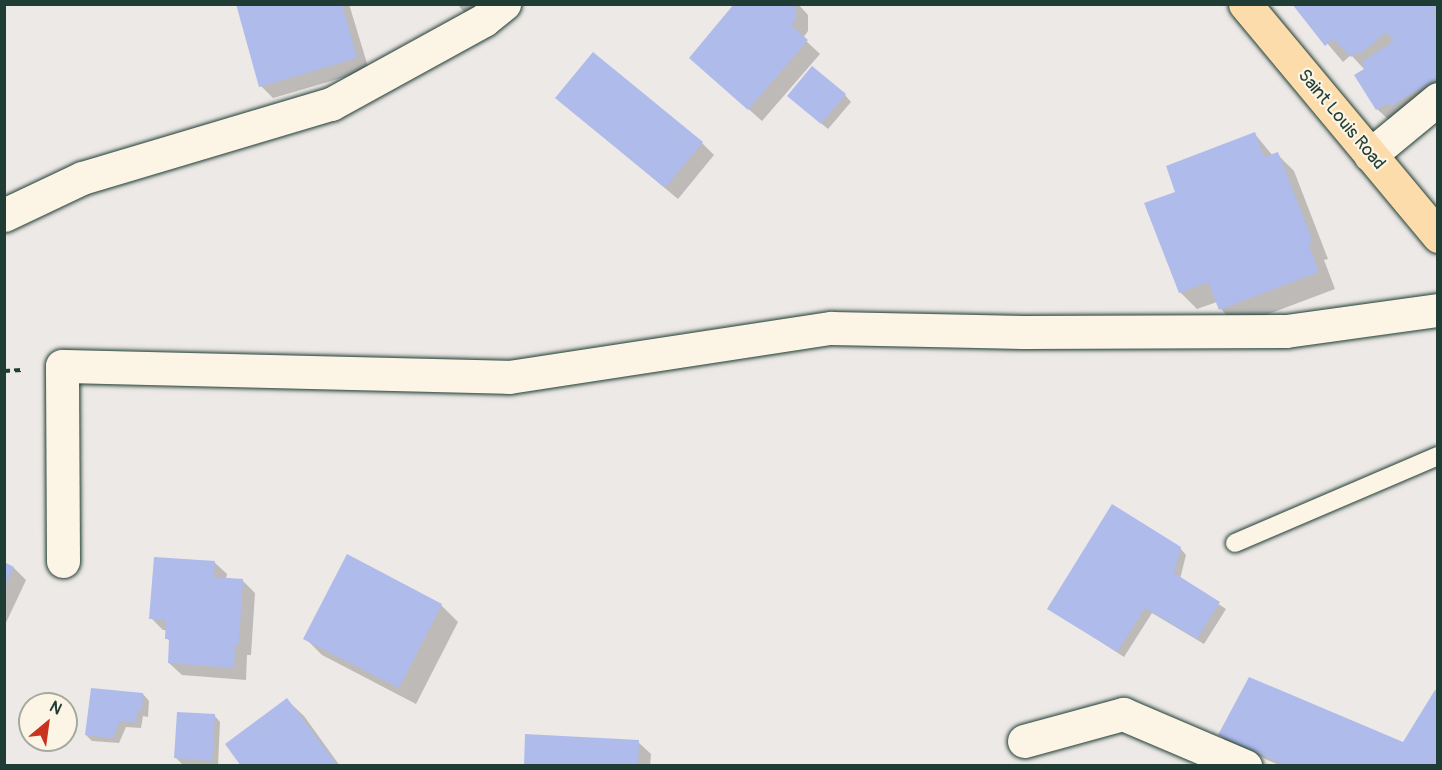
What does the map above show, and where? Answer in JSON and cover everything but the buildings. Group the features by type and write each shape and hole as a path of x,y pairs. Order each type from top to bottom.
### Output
{"main road":[{"name":"Saint Louis Road","path":"1245,4 1437,236"}],"street":[{"path":"4,215 82,178 331,104 484,20 504,4"},
{"path":"1370,155 1437,99"},
{"path":"63,561 62,366 508,377 831,328 1023,332 1286,332 1437,310"},
{"path":"1024,741 1124,714 1245,765"}],"lane":[{"path":"1235,543 1437,456"}]}
